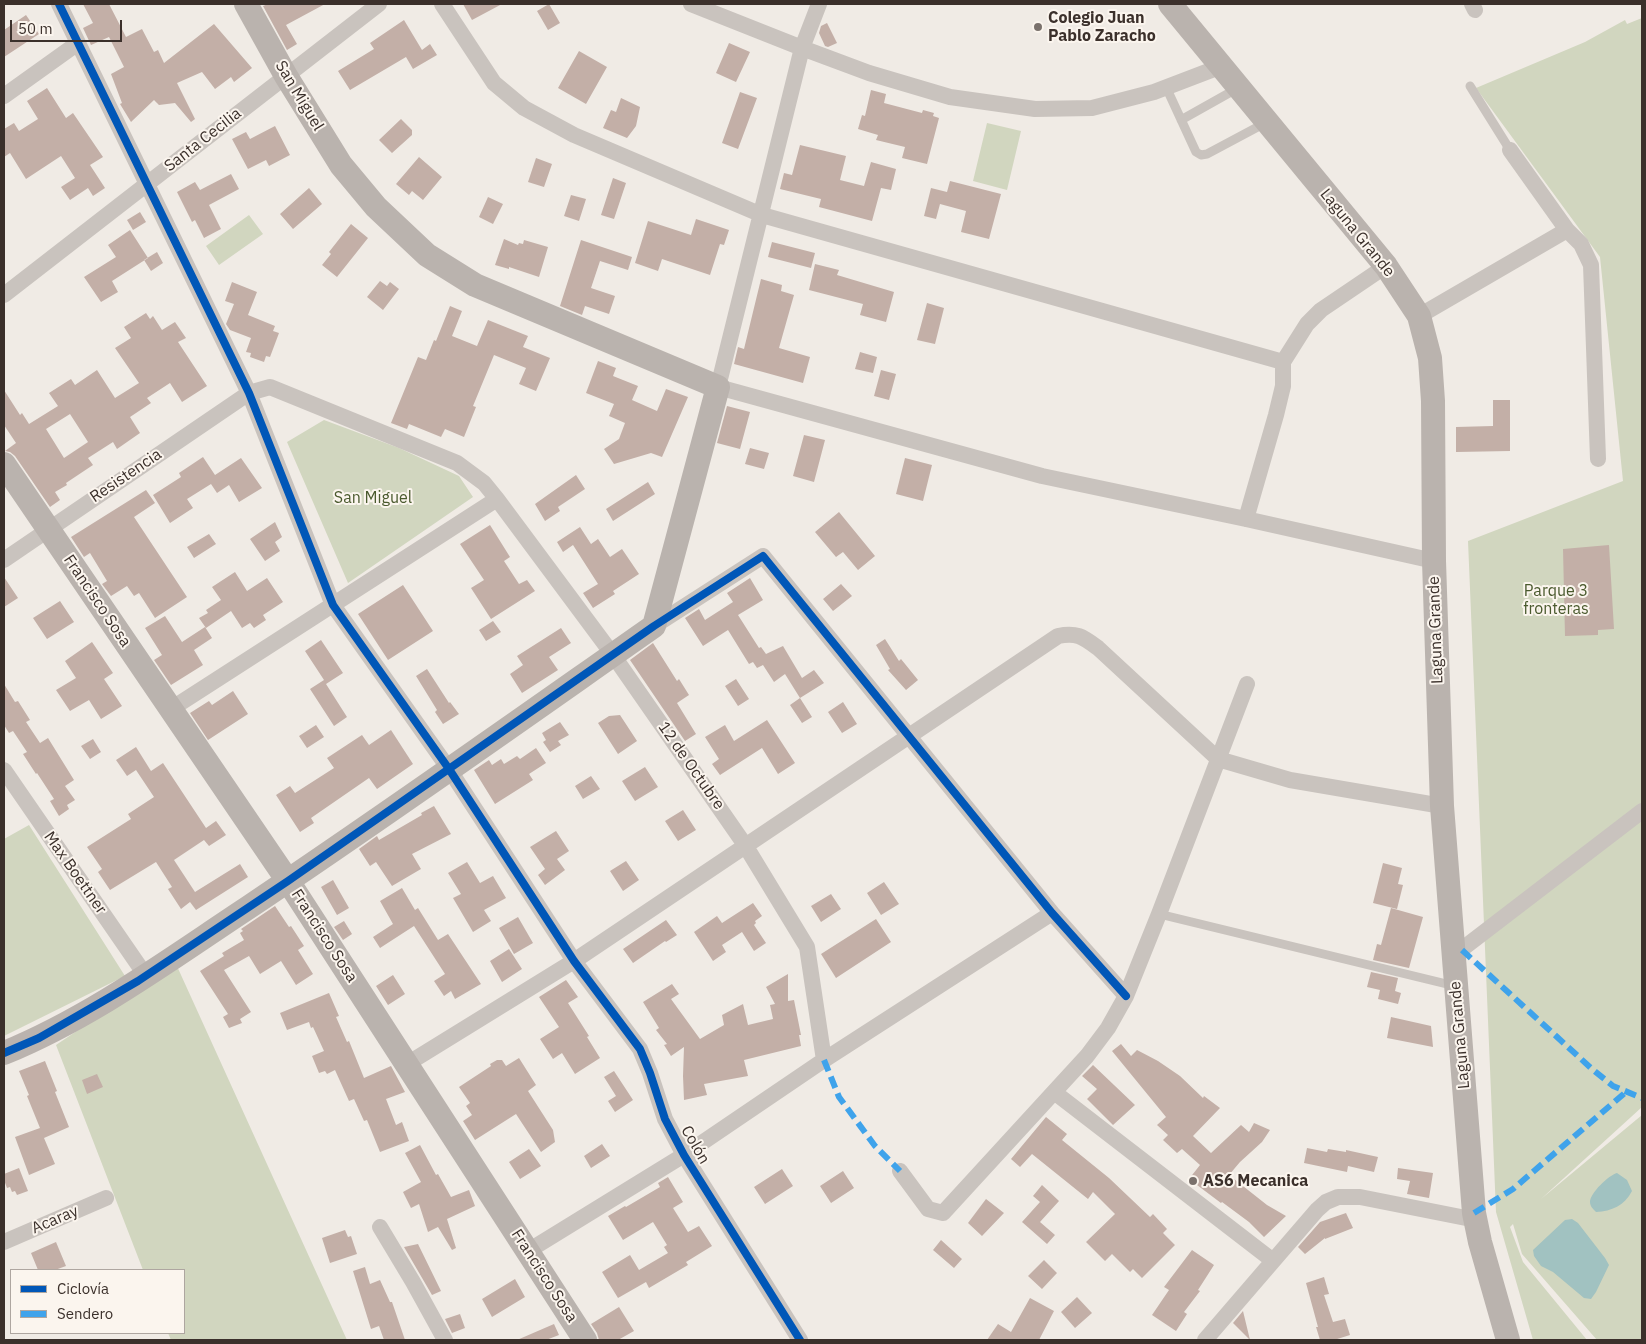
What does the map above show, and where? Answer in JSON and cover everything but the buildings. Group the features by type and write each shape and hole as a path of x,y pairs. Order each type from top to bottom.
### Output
{"street":[{"name":"Colón","path":"59,4 249,393 333,605 449,769 574,961 640,1049 665,1119 684,1155 800,1340"},
{"name":"San Miguel","path":"246,4 286,76 341,165 376,206 426,256 475,285 718,387"},
{"name":"Santa Cecilia","path":"4,295 379,4"},
{"path":"442,4 494,83 524,108 574,135 762,215 1283,362"},
{"path":"691,4 869,73 950,97 1035,110 1092,108 1154,92 1222,66"},
{"path":"654,626 718,387 802,48 819,4"},
{"name":"Laguna Grande","path":"1170,4 1386,266 1419,316 1430,358 1433,401 1434,561 1442,806 1453,956 1476,1220 1508,1340"},
{"path":"4,96 78,43"},
{"path":"1510,150 1567,230 1581,244 1591,265 1598,459"},
{"path":"1419,316 1567,230"},
{"path":"1246,519 1276,416 1283,386 1283,362 1307,324 1321,310 1386,266"},
{"name":"12 de Octubre","path":"249,393 270,387 456,463 484,483 613,655 745,845 807,947 824,1060"},
{"path":"718,387 1042,476 1434,561"},
{"name":"Resistencia","path":"4,560 249,393"},
{"name":"Francisco Sosa","path":"4,464 288,881 585,1340"},
{"path":"171,709 497,499"},
{"path":"4,1053 39,1038 146,976 288,881 654,626 763,556 1052,914 1126,996"},
{"path":"407,1064 574,961 1058,636 1070,634 1083,637 1098,648 1218,760 1290,780 1442,806"},
{"path":"900,1171 928,1209 943,1213 1087,1056 1108,1028 1126,996 1160,914 1247,684"},
{"name":"Max Boettner","path":"4,770 146,976"},
{"path":"1453,956 1642,812"},
{"path":"528,1251 684,1155 824,1060 1052,914"},
{"path":"1054,1092 1272,1260"},
{"path":"1205,1340 1272,1260 1326,1202 1338,1197 1360,1197 1476,1220"},
{"name":"Acaray","path":"4,1242 106,1198"},
{"path":"380,1227 445,1340"}],"lane":[{"path":"1470,86 1510,150"},
{"path":"1166,87 1196,152 1201,155 1207,154 1267,122"},
{"path":"1181,120 1239,88"},
{"path":"1160,914 1456,986"}],"green space":[{"name":"Parque 3 fronteras","path":"1642,18 1642,1107 1541,1199 1642,1115 1642,1340 1597,1340 1522,1254 1513,1224 1510,1227 1523,1262 1587,1340 1533,1340 1496,1212 1468,541 1623,481 1600,257 1476,88 1585,42 1625,20 1627,24"},
{"path":"987,123 1021,131 1007,190 973,181"},
{"path":"249,215 263,234 219,265 206,246"},
{"name":"San Miguel","path":"324,420 399,448 459,476 473,497 348,583 287,442"},
{"path":"29,825 125,976 4,1036 4,839"},
{"path":"176,964 347,1340 171,1340 168,1334 185,1334 185,1269 143,1269 56,1045"}],"water":[{"path":"1617,1173 1627,1180 1632,1191 1617,1207 1596,1212 1590,1203 1593,1194 1605,1181"},
{"path":"1572,1219 1578,1223 1609,1265 1591,1299 1584,1298 1553,1272 1541,1266 1534,1256 1533,1250 1565,1220"}],"marked path":[{"path":"1462,950 1592,1069 1613,1086 1642,1098"},
{"path":"824,1060 839,1097 875,1146 900,1171"},
{"path":"1474,1213 1513,1189 1626,1092"}],"cycle path":[{"path":"59,4 249,393 333,605 449,769 574,961 640,1049 665,1119 684,1155 800,1340"},
{"path":"4,1053 39,1038 138,981 288,881 654,626 763,556 1052,913 1126,996"}],"place":[{"name":"Colegio Juan Pablo Zaracho","path":"1038,27"},
{"name":"AS6 Mecanica","path":"1193,1181"}]}
